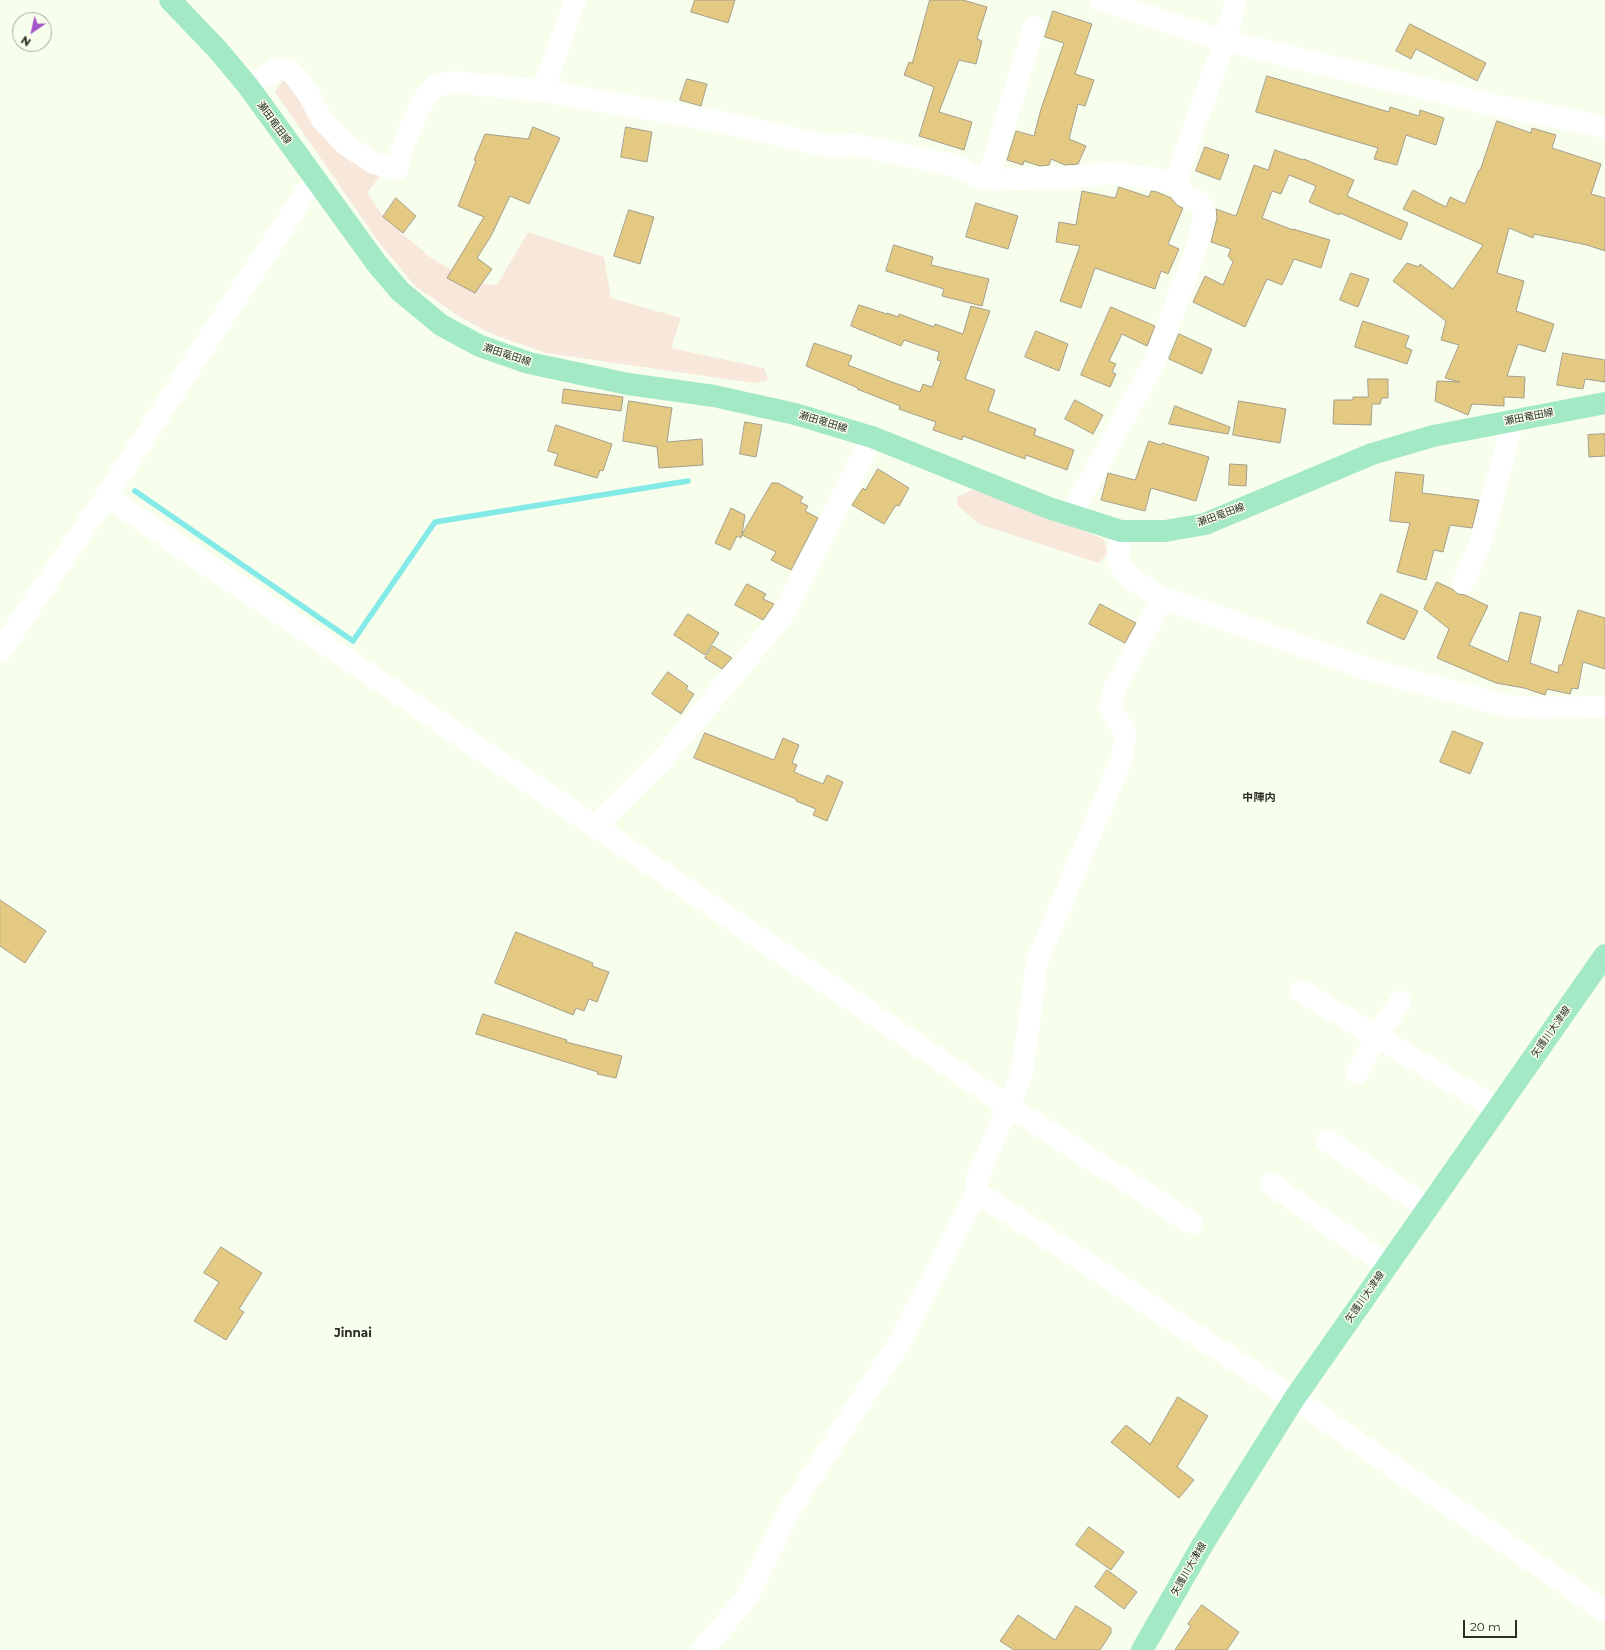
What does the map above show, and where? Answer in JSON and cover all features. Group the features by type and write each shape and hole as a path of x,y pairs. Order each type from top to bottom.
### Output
{"main road":[{"name":"瀬田竜田線","path":"175,1 248,86 377,264 400,291 441,325 480,346 529,363 628,384 714,396 795,414 872,437 1049,508 1121,531 1165,531 1205,524 1372,454 1433,436 1605,403"},
{"name":"矢護川大津線","path":"1142,1650 1203,1544 1294,1399 1605,955"}],"street":[{"path":"543,91 575,0"},
{"path":"1100,0 1135,5 1225,41 1494,105 1605,127"},
{"path":"1071,515 1155,361 1196,249 1205,215 1200,203 1184,195 1177,182 1185,152 1225,41 1236,0"},
{"path":"988,179 1034,27"},
{"path":"248,86 277,69 291,71 309,95 322,120 346,145 374,163 397,169 402,149 421,104 435,86 454,82 543,91 717,121 827,146 856,145 957,166 975,176 988,179 1076,177 1111,173 1177,182"},
{"path":"0,652 106,496 305,193 318,183"},
{"path":"1463,583 1481,542 1513,420"},
{"path":"595,826 660,762 767,635 785,611 872,437"},
{"path":"106,496 1008,1106 1192,1223"},
{"path":"1121,531 1118,561 1129,578 1162,598 1371,670 1508,706 1541,708 1605,707"},
{"path":"702,1650 747,1598 789,1511 899,1343 977,1192 977,1179 1022,1074 1037,962 1123,756 1125,732 1110,706 1115,688 1162,598"},
{"path":"1301,991 1497,1109"},
{"path":"1357,1073 1377,1036 1400,1002"},
{"path":"1327,1141 1427,1208"},
{"path":"1271,1184 1387,1265"},
{"path":"977,1192 1294,1399 1605,1610"}],"shaded area":[{"path":"287,74 382,173 367,193 386,220 430,257 472,283 497,285 528,232 604,257 611,298 681,318 671,348 764,368 768,380 754,383 546,353 492,334 460,317 415,286 378,241 275,92"},
{"path":"974,489 1104,539 1107,554 1099,563 979,524 957,505 957,497"}],"building":[{"path":"695,0 735,0 728,23 691,12"},
{"path":"930,0 963,0 987,7 977,39 982,41 976,64 959,60 939,112 972,122 964,150 919,136 934,87 904,75 909,62 912,63"},
{"path":"1053,11 1092,24 1075,74 1094,80 1085,106 1078,104 1069,139 1086,146 1078,164 1065,165 1051,159 1049,165 1040,166 1024,161 1023,165 1007,160 1016,131 1034,136 1041,109 1064,43 1045,37"},
{"path":"1410,24 1486,63 1477,81 1416,49 1411,59 1396,51"},
{"path":"1267,76 1389,112 1390,107 1419,116 1420,110 1444,118 1436,145 1406,135 1397,165 1374,159 1378,148 1256,112"},
{"path":"687,79 707,84 701,106 680,100"},
{"path":"1497,121 1531,133 1532,128 1556,135 1552,148 1601,164 1591,194 1605,198 1605,251 1587,245 1534,234 1533,238 1509,228 1497,273 1524,281 1516,311 1554,324 1545,352 1518,344 1507,376 1525,377 1524,398 1504,397 1504,406 1472,404 1468,415 1435,401 1437,381 1460,382 1445,378 1459,345 1441,340 1446,321 1393,281 1407,263 1419,267 1420,264 1453,289 1483,245 1403,209 1413,190 1446,207 1450,197 1465,204 1480,170"},
{"path":"533,127 560,138 529,204 510,196 491,236 477,258 492,269 475,293 447,278 484,217 458,206 476,161 474,160 485,134 528,139"},
{"path":"626,127 652,132 647,162 621,157"},
{"path":"1205,147 1229,155 1220,180 1196,171"},
{"path":"1275,150 1303,160 1304,159 1354,180 1347,196 1408,223 1401,240 1340,213 1339,215 1309,202 1316,186 1289,175 1281,194 1272,191 1262,218 1293,230 1330,240 1321,268 1294,259 1282,285 1267,279 1245,327 1193,302 1205,276 1223,285 1233,262 1228,256 1231,249 1211,242 1217,218 1216,209 1236,216 1254,165 1268,170"},
{"path":"1119,187 1149,197 1151,191 1157,192 1171,198 1178,206 1183,208 1168,244 1179,249 1168,274 1161,271 1155,289 1095,268 1081,308 1060,301 1080,246 1056,242 1059,222 1076,225 1082,191 1115,198"},
{"path":"396,198 416,216 403,233 383,217"},
{"path":"976,203 1018,216 1008,249 966,237"},
{"path":"629,210 654,217 640,264 614,256"},
{"path":"894,245 933,257 931,265 989,279 982,306 942,296 944,289 886,271"},
{"path":"1351,273 1369,279 1358,307 1340,300"},
{"path":"859,305 898,317 899,314 934,327 935,324 963,334 971,306 990,311 965,379 995,390 988,411 1036,429 1034,435 1074,450 1067,470 1026,455 1025,459 963,436 962,440 933,430 936,422 899,409 900,406 806,366 814,343 852,356 848,365 892,382 920,392 923,384 932,387 941,361 937,360 939,352 904,340 901,346 851,326"},
{"path":"1111,307 1155,326 1147,346 1122,334 1109,361 1116,364 1112,372 1116,374 1110,387 1081,375"},
{"path":"1363,321 1409,336 1405,347 1412,350 1407,364 1355,347"},
{"path":"1036,331 1068,344 1059,371 1025,357"},
{"path":"1179,334 1212,349 1202,374 1169,359"},
{"path":"1563,353 1605,360 1605,382 1585,379 1583,389 1557,385"},
{"path":"1368,379 1388,379 1388,398 1382,398 1380,404 1372,404 1371,425 1333,424 1334,400 1353,400 1353,397 1368,397"},
{"path":"564,389 623,397 621,411 562,403"},
{"path":"1075,400 1103,415 1093,434 1065,419"},
{"path":"629,401 672,408 667,442 702,439 703,465 659,468 657,447 623,441"},
{"path":"1239,401 1286,409 1280,443 1233,435"},
{"path":"1175,406 1230,427 1228,434 1169,424"},
{"path":"745,422 762,425 756,457 740,454"},
{"path":"556,425 612,444 603,471 600,470 597,478 554,465 558,454 548,451"},
{"path":"1605,434 1605,456 1589,457 1588,435"},
{"path":"1149,441 1161,445 1162,443 1209,457 1196,501 1151,488 1145,511 1101,500 1108,473 1135,480"},
{"path":"1230,464 1247,465 1246,486 1229,485"},
{"path":"878,469 909,488 899,506 896,505 884,524 852,505 863,488 865,490"},
{"path":"1396,472 1424,475 1422,493 1479,500 1472,528 1450,525 1443,552 1434,550 1426,580 1397,572 1410,523 1390,521"},
{"path":"772,483 778,483 803,497 800,502 808,506 805,511 818,518 791,570 771,560 776,552 742,535 741,538 737,536 730,550 715,543 731,508 745,515 742,534"},
{"path":"1437,582 1452,589 1458,594 1465,595 1488,606 1469,645 1508,662 1520,612 1541,617 1530,663 1558,673 1559,665 1562,665 1578,610 1605,618 1605,669 1583,662 1578,689 1572,688 1570,694 1547,689 1545,695 1524,688 1496,683 1437,658 1449,629 1424,609"},
{"path":"747,584 766,594 763,599 774,604 763,620 735,605"},
{"path":"1381,594 1418,611 1404,640 1367,623"},
{"path":"1100,604 1136,623 1125,643 1089,624"},
{"path":"688,614 719,633 705,655 674,635"},
{"path":"713,646 732,658 722,669 705,658"},
{"path":"668,672 688,686 686,689 694,694 681,714 652,694"},
{"path":"1453,731 1483,743 1470,774 1440,762"},
{"path":"705,733 774,760 783,738 799,745 792,763 797,765 794,772 823,784 827,775 843,782 827,821 813,815 816,809 796,801 796,799 694,758"},
{"path":"0,900 46,931 25,963 0,946"},
{"path":"516,932 593,963 592,966 609,972 597,1002 589,999 584,1011 576,1008 573,1015 495,983"},
{"path":"483,1014 567,1040 566,1042 622,1056 616,1078 597,1074 598,1072 476,1034"},
{"path":"221,1247 262,1273 239,1309 244,1312 226,1340 194,1321 219,1282 204,1273"},
{"path":"1178,1397 1208,1416 1177,1467 1194,1480 1179,1498 1111,1442 1126,1425 1150,1444"},
{"path":"1089,1527 1124,1552 1111,1570 1076,1545"},
{"path":"1107,1570 1137,1592 1124,1609 1095,1587"},
{"path":"1202,1605 1239,1632 1227,1650 1175,1650 1191,1626 1188,1624"},
{"path":"1076,1606 1111,1628 1111,1633 1100,1650 1014,1650 1000,1641 1018,1615 1055,1640"}],"waterway":[{"path":"135,491 353,641 435,522 688,481"}],"district":[{"name":"中陣内","path":"1259,798"},
{"name":"Jinnai","path":"353,1333"}]}
